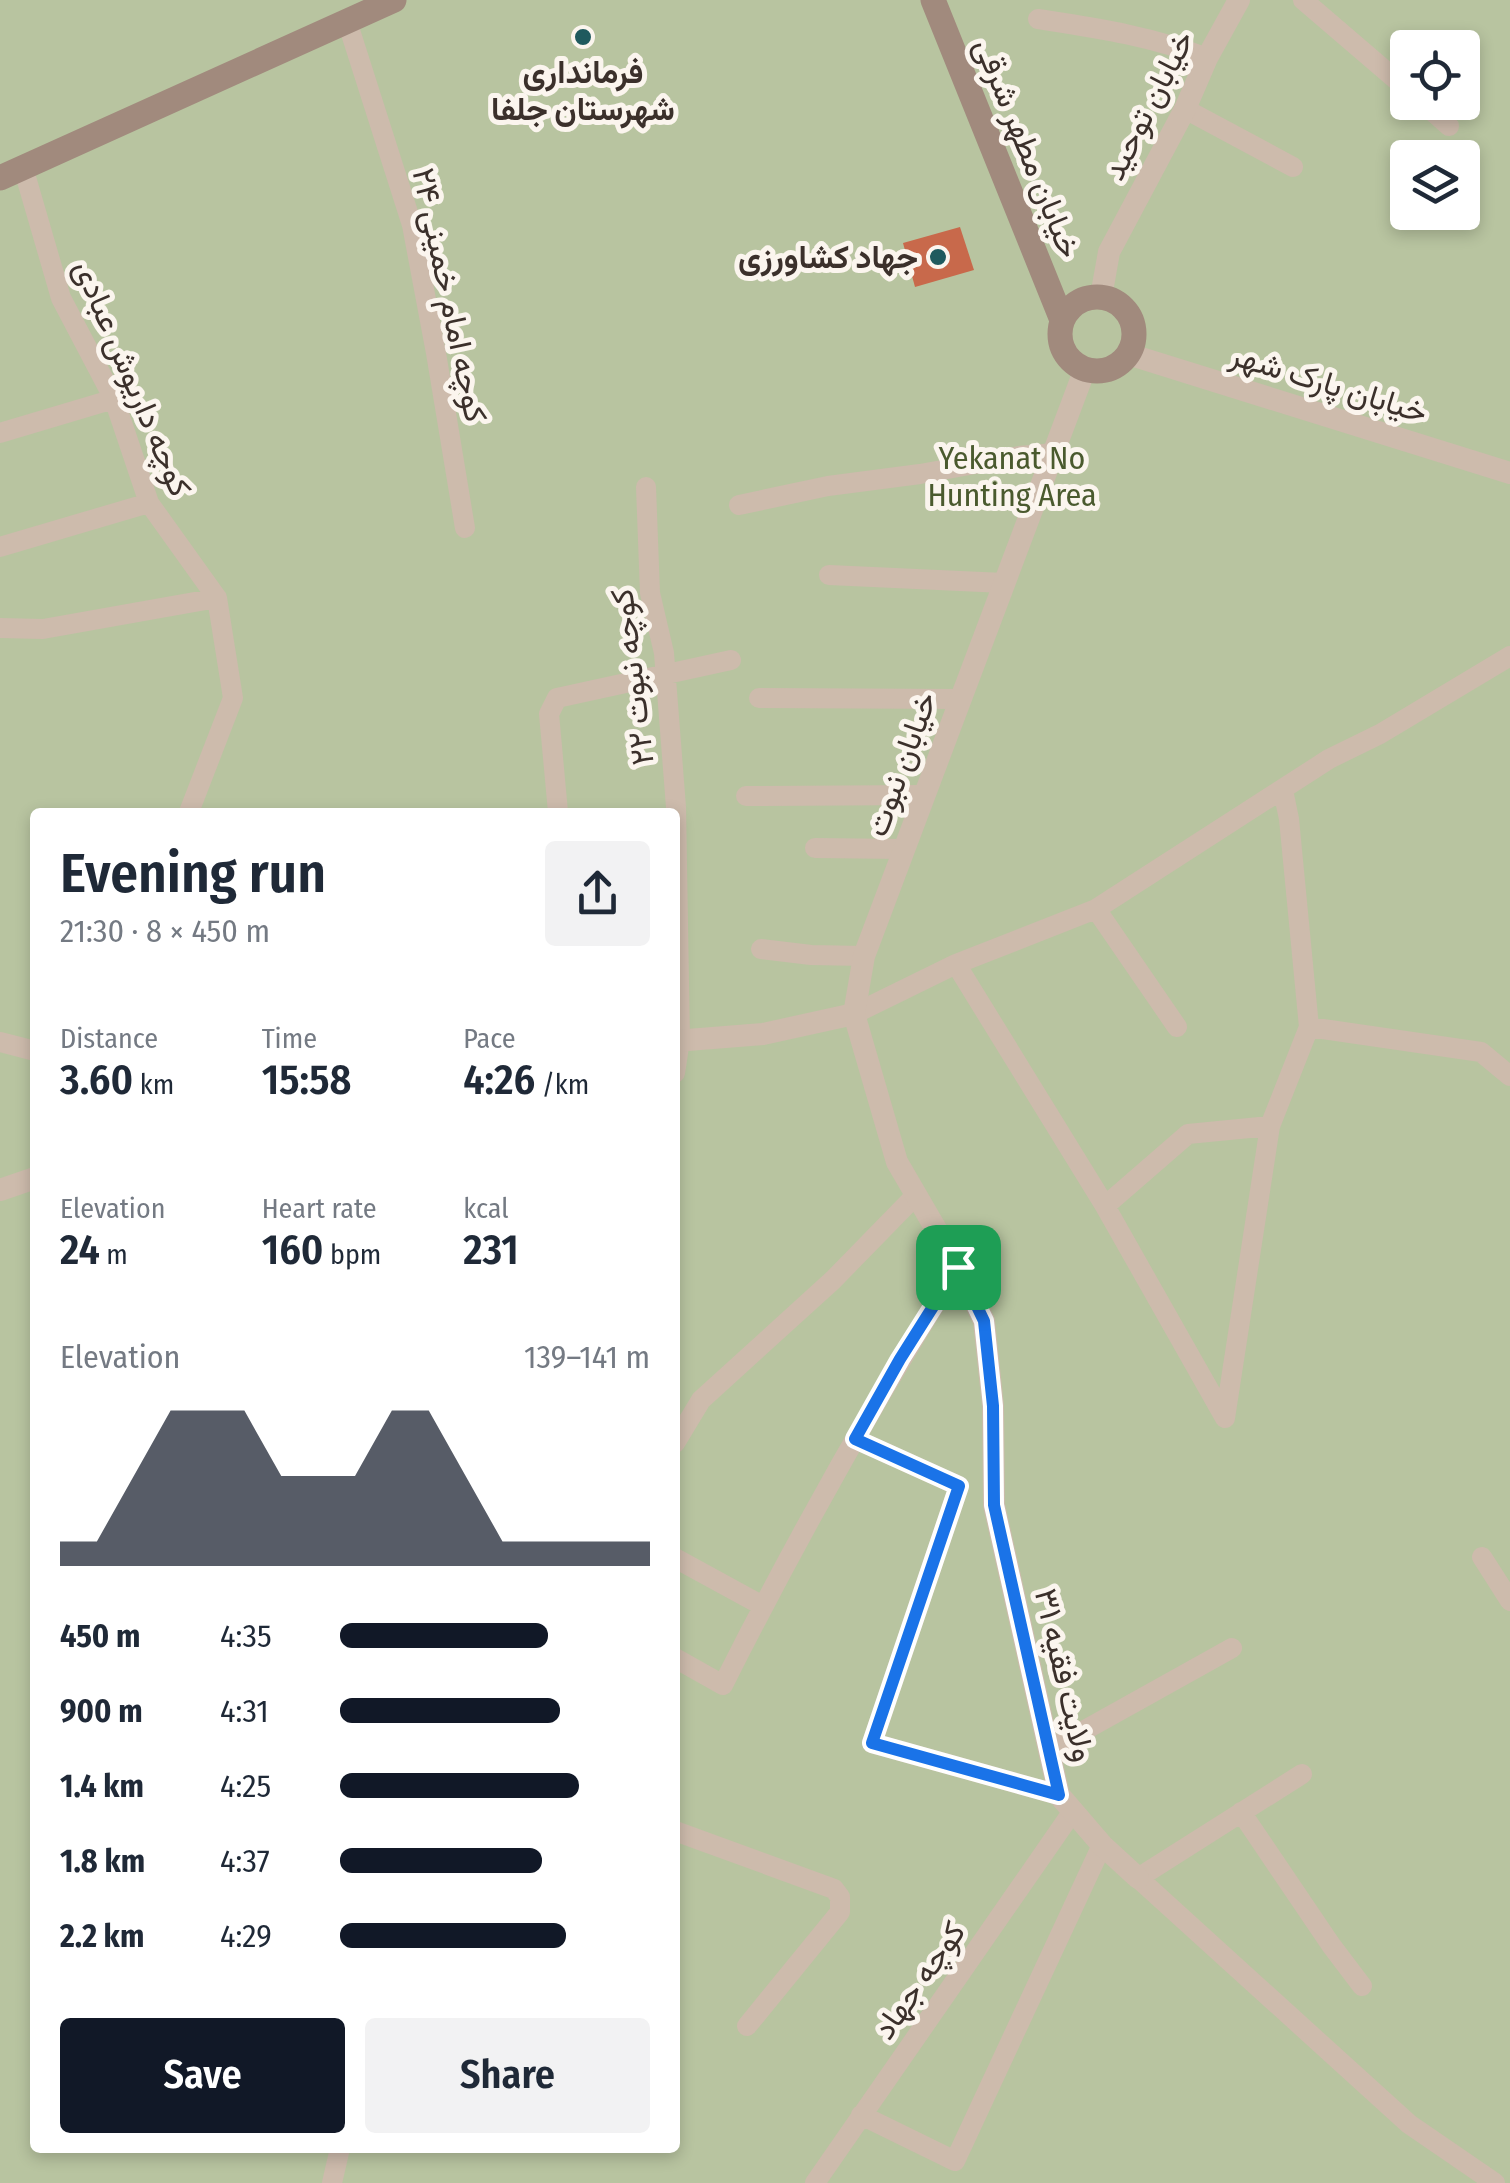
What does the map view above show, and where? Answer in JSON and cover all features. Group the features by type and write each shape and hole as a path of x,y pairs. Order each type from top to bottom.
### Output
{"main road":[{"path":"12,173 394,0"},
{"name":"خیابان مطهر شرقی","path":"933,0 1062,320"},
{"path":"1101,297 1119,304 1132,322 1134,333 1128,354 1120,363 1097,371 1075,364 1066,355 1060,332 1062,320 1078,302 1101,297"}],"street":[{"name":"خیابان توحید","path":"1101,297 1109,252 1239,0"},
{"path":"1303,0 1390,75"},
{"path":"1038,19 1116,31 1207,58"},
{"name":"کوچه امام خمینی ۲۴","path":"347,21 412,224 465,528"},
{"path":"1185,110 1293,167"},
{"path":"1442,120 1449,126"},
{"name":"کوچه داریوش عبادی","path":"12,173 61,298 114,399 149,503 217,598"},
{"name":"خیابان پارک شهر","path":"1128,354 1510,473"},
{"name":"خیابان نبوت","path":"854,1014 864,956 1086,369"},
{"path":"0,432 114,399"},
{"path":"739,505 828,486 1054,453"},
{"name":"کوچه نبوت ۲۲","path":"646,487 650,593 664,653 676,808"},
{"path":"0,547 149,503"},
{"path":"829,575 1004,583"},
{"path":"0,628 43,629 217,598 232,698 191,808"},
{"path":"680,1041 764,1034 854,1014 956,964 1096,908 1329,760 1510,656"},
{"path":"558,808 550,714 557,698 731,660"},
{"path":"758,698 960,699"},
{"path":"956,964 1104,1206 1225,1418 1270,1126 1309,1027 1283,790"},
{"path":"746,796 924,795"},
{"path":"815,848 904,849"},
{"path":"1096,908 1176,1027"},
{"path":"760,950 864,956"},
{"name":"ولایت فقیه ۳۱","path":"854,1014 897,1162 958,1267 984,1321 993,1406 994,1505 1049,1750 1066,1803 1102,1846 1409,2124 1494,2183"},
{"path":"1309,1027 1482,1052 1510,1076"},
{"path":"0,1042 30,1050"},
{"path":"1104,1206 1188,1134 1270,1126"},
{"path":"0,1190 30,1180"},
{"path":"680,1434 700,1400 833,1280 916,1195"},
{"path":"680,1661 723,1685 788,1556 900,1359 958,1267"},
{"path":"855,1439 959,1486 872,1743 1066,1803"},
{"path":"1482,1557 1510,1601"},
{"path":"680,1561 763,1606"},
{"path":"1049,1750 1232,1648"},
{"path":"1138,1878 1302,1774"},
{"name":"کوچه جهاد","path":"815,2183 1066,1803"},
{"path":"1241,1812 1330,1946 1362,1986"},
{"path":"680,1833 834,1888 840,1897 840,1912 746,2026"},
{"path":"861,2115 954,2161 1102,1846"},
{"path":"332,2183 339,2153"}],"green space":[{"name":"Yekanat No Hunting Area","path":"0,0 1510,0 1510,2183 0,2183"}],"building":[{"name":"جهاد کشاورزی","path":"960,227 974,270 915,287 903,243"}],"place":[{"name":"فرمانداری شهرستان جلفا","path":"583,37"},
{"name":"جهاد کشاورزی","path":"938,257"}],"route":[{"path":"958,1267 984,1321 993,1406 994,1505 1059,1795 872,1743 959,1486 855,1439 958,1267"}]}
